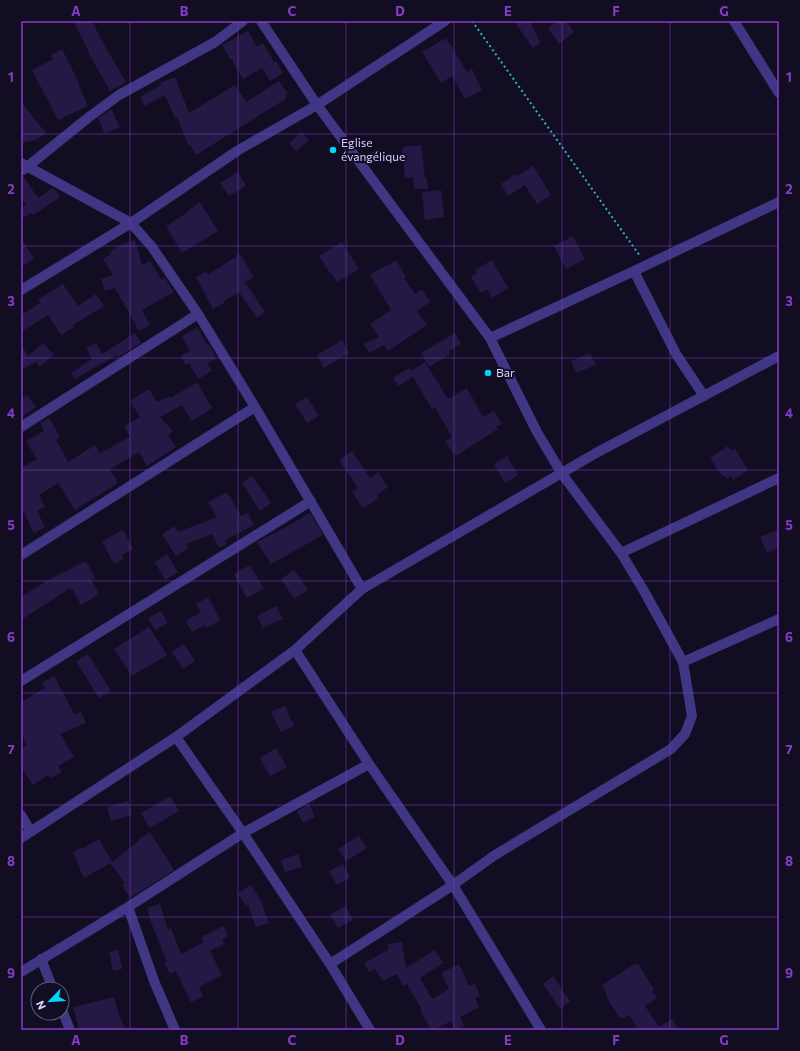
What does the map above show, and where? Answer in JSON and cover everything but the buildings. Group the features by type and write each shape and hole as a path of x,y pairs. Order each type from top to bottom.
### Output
{"street":[{"path":"243,21 215,42 113,100 23,167 131,223 152,247 198,314 255,407 362,589"},
{"path":"261,21 318,105 490,338 537,432 562,474 621,554 644,591 683,662 692,716 685,734 671,749 495,855 453,885 330,964"},
{"path":"21,290 131,223 237,151 318,105 445,21"},
{"path":"734,21 779,93"},
{"path":"490,338 646,266 779,202"},
{"path":"634,271 676,354 704,396"},
{"path":"21,427 198,314"},
{"path":"21,838 176,737 296,650 362,589 596,453 779,356"},
{"path":"21,555 255,407"},
{"path":"621,554 779,478"},
{"path":"21,681 311,501"},
{"path":"683,662 779,618"},
{"path":"296,650 369,764 453,885 542,1030"},
{"path":"176,737 243,833 330,964 370,1030"},
{"path":"21,972 243,833 369,764"},
{"path":"21,815 30,832"},
{"path":"128,906 154,981 174,1030"},
{"path":"41,959 50,981"}],"path":[{"path":"472,21 646,266"}],"place":[{"name":"Eglise évangélique","path":"333,150"},
{"name":"Bar","path":"488,373"}]}
